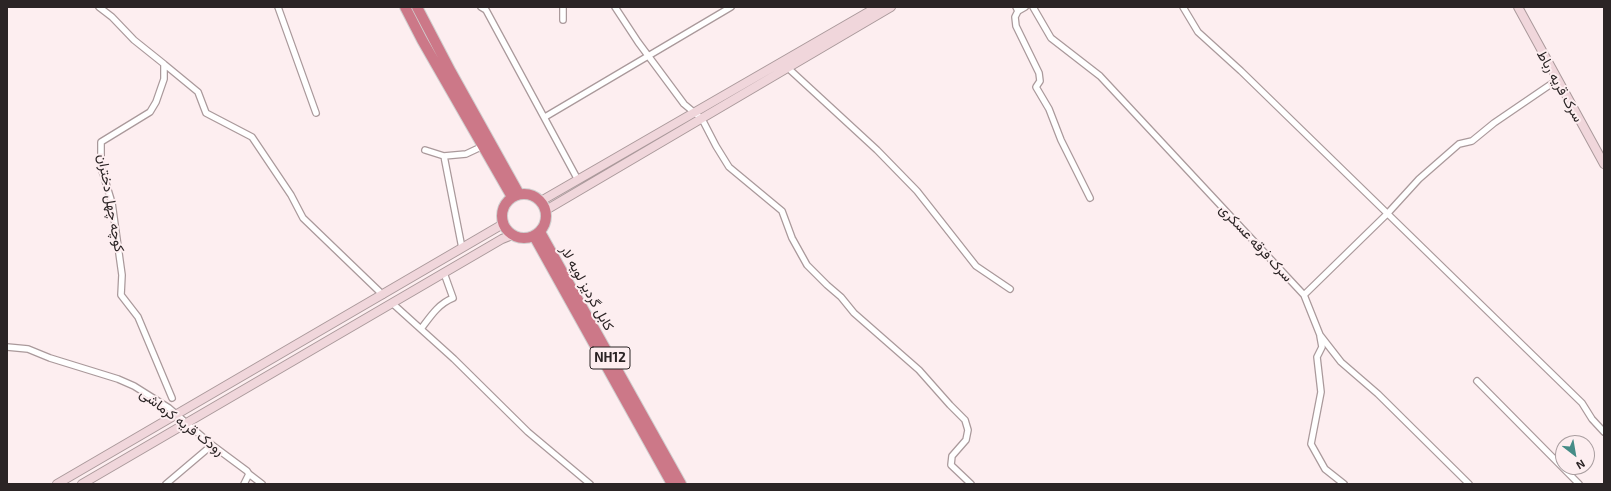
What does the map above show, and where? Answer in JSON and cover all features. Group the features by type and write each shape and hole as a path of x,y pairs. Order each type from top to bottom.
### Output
{"highway":[{"path":"405,7 422,40 483,146 515,196"},
{"path":"417,7 515,196"},
{"path":"526,194 533,195 543,206 546,219 544,226 537,234 527,238 519,238 512,235 503,224 502,216 506,202 515,196 526,194"},
{"name":"کابل گردیز لویه لار","path":"537,234 672,484"},
{"name":"کابل گردیز لویه لار","path":"537,234 681,484"}],"street":[{"path":"99,7 112,17 134,40 198,92 206,113 252,137 291,194 303,218 383,294"},
{"path":"278,7 316,113"},
{"path":"482,7 486,10 578,180"},
{"path":"563,7 563,20"},
{"path":"615,7 648,56 684,104 702,118 716,146 729,167 782,211 792,238 807,265 859,317 919,370 965,420 968,430 966,440 952,456 951,465 972,484"},
{"path":"545,117 732,7"},
{"path":"543,206 578,180 876,7"},
{"path":"543,206 702,118 891,7"},
{"path":"1025,7 1017,9 1015,17 1016,26 1039,73 1040,81 1036,87 1049,109 1061,140 1090,198"},
{"name":"سرک فرقه عسکری","path":"1033,7 1051,38 1100,76 1304,295 1320,335 1341,362 1378,394 1469,484"},
{"path":"1183,7 1198,32 1241,71 1388,213 1582,403 1592,419 1604,432"},
{"name":"سرک قریه رباط","path":"1518,7 1604,164"},
{"name":"کوچه چهل دختران","path":"164,64 164,79 156,102 150,112 101,142 102,167 112,203 122,275 121,295 138,316 172,398"},
{"path":"788,68 877,150 916,190 976,266 1010,289"},
{"path":"1304,295 1388,213 1419,179 1459,144 1472,141 1494,123 1557,80"},
{"path":"426,150 444,156 466,154 483,146"},
{"path":"444,156 462,248"},
{"path":"57,484 503,224"},
{"path":"82,484 392,303 512,235"},
{"path":"421,330 435,311 444,302 453,298 444,273"},
{"path":"392,303 454,360 528,432 590,484"},
{"path":"1320,335 1322,347 1317,357 1321,392 1311,444 1325,469 1344,484"},
{"name":"رودک قریه کرماشی","path":"7,347 28,349 50,358 118,379 134,386 176,415 212,445 247,470 249,474 262,484"},
{"path":"1477,381 1578,484"},
{"path":"166,484 212,445"},
{"path":"244,484 249,474"}]}
